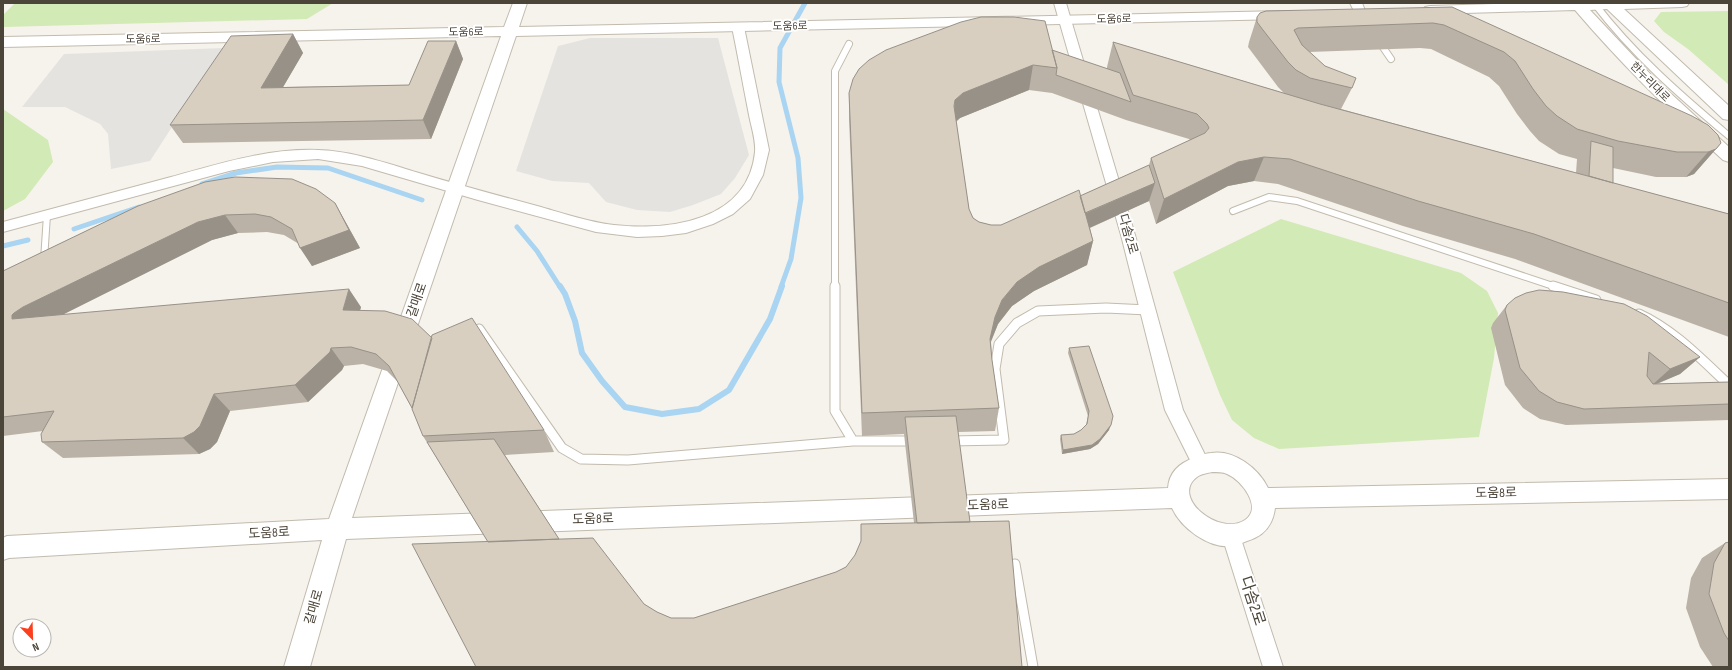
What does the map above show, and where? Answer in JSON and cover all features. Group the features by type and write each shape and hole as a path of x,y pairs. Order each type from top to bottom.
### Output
{"street":[{"name":"갈매로","path":"297,667 337,529 520,3"},
{"name":"다솜2로","path":"1060,3 1128,235 1174,410 1200,463"},
{"path":"1415,11 1577,4 1682,3"},
{"name":"한누리대로","path":"1577,4 1636,70 1692,124 1729,156"},
{"path":"1603,4 1729,115"},
{"path":"1344,13 1364,11"},
{"name":"도움6로","path":"3,42 770,27 1296,14"},
{"path":"3,227 229,166 286,154 348,157 456,190 587,225 612,230 636,232 678,230 700,224 738,205 748,193 761,164 762,150 738,27"},
{"path":"1218,462 1237,469 1253,481 1262,498 1264,509 1260,520 1254,528 1244,534 1231,536 1217,534 1203,528 1192,520 1183,509 1178,498 1178,488 1182,476 1191,467 1200,463 1218,462"},
{"name":"도움8로","path":"1262,498 1729,489"},
{"name":"도움8로","path":"4,544 337,529 1178,498"},
{"name":"다솜2로","path":"1231,536 1273,667"}],"lane":[{"path":"1603,4 1620,36 1692,105 1729,136"},
{"path":"1374,34 1391,59"},
{"path":"849,44 835,71 835,411 853,441"},
{"path":"1233,211 1269,197 1297,201 1605,303"},
{"path":"43,266 47,215"},
{"path":"940,441 1004,440 995,369 999,344 1017,323 1038,311 1106,308 1148,310"},
{"path":"1635,313 1650,318 1671,334 1729,385"},
{"path":"479,329 562,448 581,459 628,460 853,441 925,441"},
{"path":"1015,564 1032,667"}],"green space":[{"path":"15,3 333,3 307,19 4,27 3,15"},
{"path":"1729,11 1729,85 1688,49 1664,32 1654,21 1661,12"},
{"path":"3,109 48,140 53,162 25,199 3,211"},
{"path":"1281,219 1461,273 1487,291 1498,313 1494,358 1479,437 1279,449 1254,438 1232,420 1220,395 1173,272"}],"shaded area":[{"path":"590,38 718,38 749,155 735,178 721,194 670,212 637,210 606,202 589,183 552,181 516,171 558,46"},
{"path":"223,48 150,161 111,169 108,134 100,124 65,107 22,107 64,54"}],"building":[{"path":"1452,7 1692,116 1708,125 1718,135 1721,143 1716,149 1708,152 1677,152 1618,141 1577,129 1557,116 1546,106 1515,61 1504,52 1444,25 1433,23 1298,28 1294,30 1302,45 1325,66 1356,78 1352,88 1310,78 1296,70 1257,22 1257,17 1260,13 1266,11"},
{"path":"981,17 1014,17 1045,21 1057,68 1033,65 963,93 955,100 954,106 969,209 973,218 979,222 991,225 1001,225 1079,190 1093,241 1039,267 1017,282 1002,300 995,317 990,339 999,408 862,413 849,93 853,79 859,69 869,60 886,50 961,22"},
{"path":"293,34 261,88 409,85 428,41 456,41 423,120 170,125 231,36"},
{"path":"1113,42 1320,104 1729,214 1729,303 1534,234 1418,201 1290,159 1264,157 1238,162 1164,199 1151,158 1205,133 1209,128 1197,114 1133,95"},
{"path":"1052,50 1120,73 1131,102 1056,75 1057,68"},
{"path":"1591,141 1613,147 1613,183 1589,176"},
{"path":"1149,165 1155,183 1085,213 1080,196"},
{"path":"235,177 292,179 316,189 335,203 349,230 300,248 292,229 271,217 255,214 225,215 198,222 23,307 12,315 12,319 349,289 343,310 385,311 412,319 432,338 412,408 389,366 376,354 351,347 331,348 330,352 295,385 214,394 200,426 194,432 183,438 42,442 41,434 54,411 3,417 3,271 138,206 205,182"},
{"path":"1539,290 1563,292 1624,304 1647,316 1700,357 1670,369 1649,352 1647,376 1653,384 1729,382 1729,404 1584,409 1557,402 1539,391 1520,368 1505,310 1507,305 1515,298 1526,293"},
{"path":"472,318 544,430 423,436 412,409 432,335"},
{"path":"1089,346 1113,416 1111,425 1100,439 1092,445 1063,450 1061,435 1074,434 1081,430 1087,424 1089,411 1069,348"},
{"path":"956,416 970,522 917,523 905,417"},
{"path":"494,439 559,539 488,542 427,442"},
{"path":"1009,521 1022,667 476,667 412,544 593,538 644,604 671,618 694,618 836,572 846,567 855,555 861,541 861,524"},
{"path":"1729,542 1729,641 1724,633 1709,594 1714,563 1725,543"}],"waterway":[{"path":"781,287 791,259 801,198 798,158 779,82 780,48 805,3"},
{"path":"202,184 236,173 277,167 328,168 422,200"},
{"path":"74,229 139,207"},
{"path":"517,227 537,251 560,287"},
{"path":"3,246 28,240"},
{"path":"560,286 565,294 575,321 582,353 602,381 625,407 662,414 699,409 729,390 770,319 782,286"}]}
